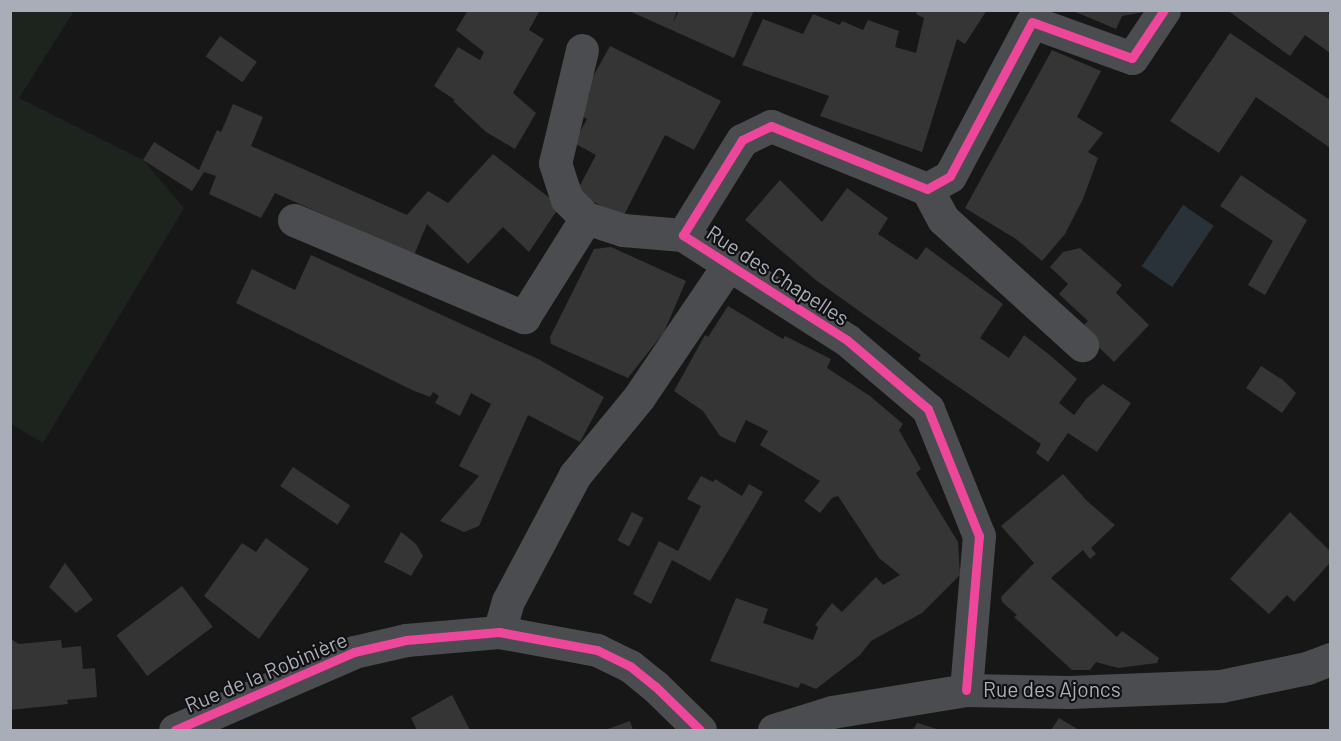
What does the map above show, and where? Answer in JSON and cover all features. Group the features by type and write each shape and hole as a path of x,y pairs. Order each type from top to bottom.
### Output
{"street":[{"path":"1082,345 943,219 927,189 950,176 1032,22 1132,58 1164,10"},
{"name":"Rue des Chapelles","path":"582,50 555,163 567,199 586,218 622,230 683,235 847,340 928,409 978,536 966,690"},
{"name":"Rue des Chapelles","path":"683,235 742,140 771,126 927,189"},
{"path":"294,220 525,317 586,218"},
{"name":"Rue des Chapelles","path":"499,632 508,601 575,475 639,397 729,264"},
{"name":"Rue de la Robinière","path":"175,730 354,652 406,640 499,632 553,640 597,650 614,658 630,666 656,686 700,730"},
{"name":"Rue des Ajoncs","path":"774,730 832,712 966,690 1069,692 1221,686 1307,668 1330,659"}],"shaded area":[{"path":"11,10 74,11 19,98 143,160 184,208 43,443 11,424"},
{"path":"1183,205 1214,226 1172,287 1142,266"}],"building":[{"path":"468,10 540,10 529,30 544,39 513,93 536,113 515,149 486,132 453,101 455,100 434,86 458,47 480,60 484,52 456,30"},
{"path":"627,10 677,10 673,23 679,10 754,10 734,58"},
{"path":"918,10 987,10 965,44 957,39 922,152 820,116 829,96 742,65 763,19 803,34 813,14 840,25 842,21 863,30 868,20 899,31 895,47 916,53 924,18 916,14"},
{"path":"1071,10 1144,10 1144,12 1122,16 1116,29"},
{"path":"1227,10 1325,10 1330,14 1330,53 1305,35 1290,56"},
{"path":"1230,33 1330,100 1329,147 1256,97 1219,153 1170,121"},
{"path":"220,36 257,62 243,82 206,56"},
{"path":"610,46 721,101 694,150 665,135 623,217 576,193 596,155 574,143 587,119 578,114 590,93 585,91"},
{"path":"1052,50 1101,71 1077,117 1103,133 1088,152 1098,158 1083,199 1065,234 1042,261 1016,239 965,208"},
{"path":"233,104 263,117 251,146 407,215 428,191 448,203 493,154 560,206 529,252 503,227 468,264 427,224 414,255 275,193 261,218 209,194 216,176 204,172 192,191 143,160 154,142 199,170 217,130 221,132"},
{"path":"1241,175 1307,220 1265,295 1248,285 1273,241 1220,206"},
{"path":"780,180 822,222 847,188 888,218 878,234 917,260 926,247 1003,304 980,338 1009,358 1024,335 1052,357 1077,379 1059,403 1074,415 1086,399 1103,384 1131,403 1097,452 1068,433 1048,462 1036,453 1041,444 918,359 921,355 817,281 745,220"},
{"path":"611,247 686,281 664,332 628,378 551,344 550,337 594,249"},
{"path":"1080,248 1122,285 1116,293 1149,325 1114,362 1080,329 1088,321 1059,294 1068,284 1050,267 1063,252"},
{"path":"311,255 540,360 604,397 580,442 528,415 479,526 464,532 440,521 479,476 459,466 491,404 471,393 460,416 435,403 439,396 433,392 430,397 412,390 236,303 252,269 295,290"},
{"path":"728,306 783,339 785,336 831,359 827,368 870,396 903,424 899,430 921,469 916,473 958,542 960,575 922,613 871,641 860,655 816,689 801,683 798,688 710,661 736,598 768,609 763,623 813,640 818,627 815,625 832,603 842,612 876,577 883,585 900,575 879,558 838,496 832,498 820,513 804,501 820,481 760,445 768,431 746,420 735,443 720,436 703,411 674,391 705,335 708,337"},
{"path":"1261,366 1283,380 1296,393 1282,413 1246,388"},
{"path":"293,467 350,506 337,525 280,486"},
{"path":"1063,474 1087,501 1115,525 1091,548 1096,554 1090,559 1083,550 1051,578 1117,637 1122,631 1159,658 1157,663 1118,668 1096,662 1090,670 1072,670 1014,617 1017,615 1002,602 1001,597 1034,563 1001,526"},
{"path":"701,476 713,482 715,479 742,496 749,484 763,492 710,581 672,560 651,604 633,594 659,541 678,551 701,506 687,499"},
{"path":"632,512 644,518 629,546 617,541"},
{"path":"1290,512 1330,551 1330,563 1294,602 1287,595 1269,614 1230,579"},
{"path":"401,532 416,544 423,556 411,576 384,562"},
{"path":"266,538 309,569 259,639 204,596 242,543 256,552"},
{"path":"65,563 93,600 76,613 49,587"},
{"path":"182,586 213,627 147,676 117,635"},
{"path":"10,638 19,644 61,640 62,648 81,646 83,669 95,668 97,697 67,700 68,704 10,710"},
{"path":"452,695 470,730 417,730 411,718"},
{"path":"1059,718 1079,730 1051,730"},
{"path":"630,721 633,730 605,730"},
{"path":"918,723 940,730 913,730"}],"cycle path":[{"path":"966,690 979,536 928,409 847,340 683,235 742,140 771,126 927,189 950,176 1032,22 1132,58 1164,10"},
{"path":"175,730 354,652 406,640 499,632 597,650 630,666 655,686 700,730"}]}
